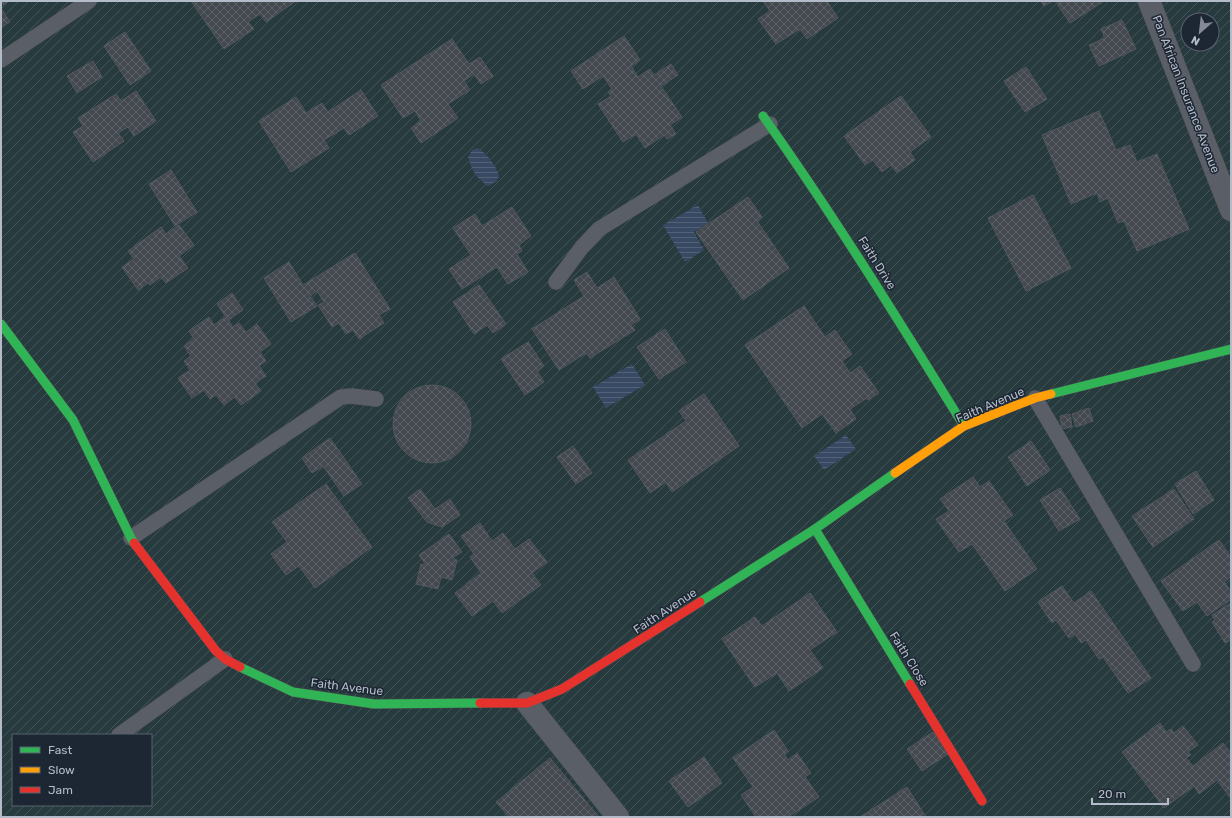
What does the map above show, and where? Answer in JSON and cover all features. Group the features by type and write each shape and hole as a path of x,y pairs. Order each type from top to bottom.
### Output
{"street":[{"name":"Pan African Insurance Avenue","path":"1149,1 1231,210"},
{"name":"Faith Drive","path":"766,120 829,210 964,426"},
{"name":"Faith Avenue","path":"1,324 73,420 131,538 216,652 225,659 293,692 374,704 527,703 562,689 815,529 964,426 1035,398 1231,349"},
{"name":"Faith Close","path":"815,529 982,801"},
{"path":"527,703 618,817"}],"lane":[{"path":"1,60 89,1"},
{"path":"556,282 582,246 599,229 766,120"},
{"path":"131,538 341,397 346,396 376,399"},
{"path":"1035,398 1193,664"},
{"path":"120,734 225,659"}],"green space":[{"path":"1,1 1231,1 1231,817 1,817"}],"water":[{"path":"478,148 491,160 499,176 497,181 488,186 475,174 468,157 472,150"},
{"path":"698,205 708,223 694,232 704,250 685,262 663,225"},
{"path":"632,364 645,385 606,408 593,387"},
{"path":"846,435 856,449 824,470 814,456"}],"building":[{"path":"1,1 9,1 1,6"},
{"path":"191,1 296,1 266,22 260,14 248,22 254,29 224,49"},
{"path":"763,1 827,1 838,18 807,39 800,29 776,44 758,19 770,11"},
{"path":"1041,1 1053,1 1044,6"},
{"path":"1055,1 1104,1 1070,23"},
{"path":"1,8 10,22 1,27"},
{"path":"1122,20 1136,49 1099,66 1089,45 1105,38 1101,29"},
{"path":"125,32 151,71 130,85 104,46"},
{"path":"624,36 640,60 631,66 638,77 650,69 654,75 671,64 678,75 661,86 682,117 670,125 676,134 667,139 664,135 645,148 636,134 623,142 598,104 611,96 608,92 612,89 603,76 583,89 571,71"},
{"path":"452,39 469,64 480,57 493,76 481,84 474,74 464,81 470,90 448,104 458,118 421,143 411,128 421,121 415,111 403,118 381,85"},
{"path":"93,61 102,77 77,93 67,76"},
{"path":"1026,67 1047,99 1025,112 1004,81"},
{"path":"361,90 378,116 349,135 344,128 324,140 329,148 291,172 259,121 296,97 306,113 322,103 328,112"},
{"path":"136,91 156,121 134,136 128,127 118,133 124,141 93,162 73,132 83,126 78,118 116,94 121,101"},
{"path":"901,96 931,137 910,152 915,160 897,173 891,165 882,172 873,160 865,165 844,136"},
{"path":"1099,111 1116,150 1130,145 1137,162 1157,154 1189,229 1137,251 1124,221 1118,223 1108,198 1100,202 1097,193 1071,204 1042,135"},
{"path":"171,170 197,212 175,226 149,184"},
{"path":"1033,195 1071,268 1026,291 988,218"},
{"path":"748,197 762,217 757,221 789,268 743,300 696,232"},
{"path":"512,207 531,236 519,245 522,251 517,254 528,272 508,284 497,267 462,289 449,269 471,255 453,228 475,214 482,226"},
{"path":"179,225 194,245 179,256 188,268 166,283 161,277 150,285 148,283 138,290 122,267 134,259 128,251 161,227 166,234"},
{"path":"355,253 390,309 379,315 384,323 359,339 353,330 346,334 339,323 332,327 318,305 324,302 317,291 310,296 317,306 291,322 264,278 289,262 303,285"},
{"path":"587,272 597,288 614,277 640,319 631,325 635,330 590,358 586,353 559,370 532,329 584,296 574,280"},
{"path":"479,285 506,324 493,333 487,325 474,334 453,302"},
{"path":"232,293 243,310 228,320 217,304"},
{"path":"804,306 825,337 835,330 852,354 842,361 850,373 860,366 879,393 868,400 867,398 850,409 856,419 836,433 822,414 802,428 745,345"},
{"path":"209,317 214,325 226,317 233,327 239,323 246,332 257,324 271,344 260,352 266,361 259,366 266,376 255,383 261,391 241,405 235,397 224,405 216,395 210,399 204,390 192,398 178,378 190,370 184,361 191,356 184,346 194,339 189,331"},
{"path":"665,329 686,362 659,379 637,347"},
{"path":"528,342 544,366 537,371 544,382 525,395 501,359"},
{"path":"432,385 447,388 454,392 464,402 468,409 471,424 468,439 464,446 454,456 447,460 432,463 417,460 410,456 400,446 396,439 393,424 396,409 400,402 410,392 417,388"},
{"path":"704,394 739,446 672,492 666,482 650,493 628,460 686,421 679,411"},
{"path":"1089,408 1093,421 1076,427 1072,414"},
{"path":"1070,414 1072,427 1062,429 1060,416"},
{"path":"330,438 362,484 344,496 323,466 312,473 302,458"},
{"path":"1031,441 1050,470 1027,486 1008,457"},
{"path":"573,446 592,473 576,484 557,457"},
{"path":"1196,471 1214,500 1193,514 1175,484"},
{"path":"973,477 980,487 989,481 1013,515 1004,521 1037,569 1005,591 972,544 959,552 936,519 949,511 940,499"},
{"path":"326,484 372,547 315,588 299,566 286,575 271,554 287,542 272,522"},
{"path":"1060,488 1080,519 1059,531 1040,500"},
{"path":"420,489 435,509 450,499 460,515 442,527 427,522 408,498"},
{"path":"1174,489 1194,519 1153,547 1132,516"},
{"path":"480,523 492,541 503,533 515,549 529,539 547,562 532,573 541,585 502,613 493,601 472,616 455,593 481,573 470,557 474,554 461,536"},
{"path":"449,534 462,552 452,558 457,560 452,580 441,577 438,589 416,584 421,564 426,565 419,555"},
{"path":"1219,540 1231,557 1231,577 1224,582 1231,591 1231,599 1207,616 1197,602 1183,611 1161,581"},
{"path":"1062,586 1074,603 1091,591 1151,678 1128,693 1103,657 1099,659 1086,640 1081,643 1075,634 1069,638 1056,620 1052,623 1038,602"},
{"path":"810,593 837,632 810,650 823,668 789,691 777,673 755,687 722,639 755,617 762,626"},
{"path":"1231,603 1231,639 1225,643 1212,622 1215,620 1212,615"},
{"path":"1160,723 1166,732 1171,729 1174,733 1183,726 1198,745 1188,752 1191,755 1186,758 1193,766 1223,743 1231,753 1231,799 1217,780 1199,794 1194,786 1164,808 1122,752"},
{"path":"774,730 788,751 784,754 788,760 797,753 811,773 805,777 819,797 788,817 756,817 741,795 753,787 733,758"},
{"path":"933,732 948,754 922,771 907,749"},
{"path":"704,757 722,783 688,807 669,781"},
{"path":"550,758 599,817 559,817 557,815 555,817 509,817 496,802"},
{"path":"907,787 926,817 860,817"}],"traffic: fast":[{"path":"763,116 841,230 964,426"},
{"path":"1,324 73,420 134,543"},
{"path":"1051,394 1231,349"},
{"path":"700,602 815,529 895,473"},
{"path":"815,529 910,684"},
{"path":"240,667 293,692 374,704 480,703"}],"traffic: slow":[{"path":"895,473 964,426 1035,398 1051,394"}],"traffic: jam":[{"path":"134,543 216,651 225,659 240,667"},
{"path":"480,703 527,703 562,689 700,602"},
{"path":"910,684 982,801"}]}
